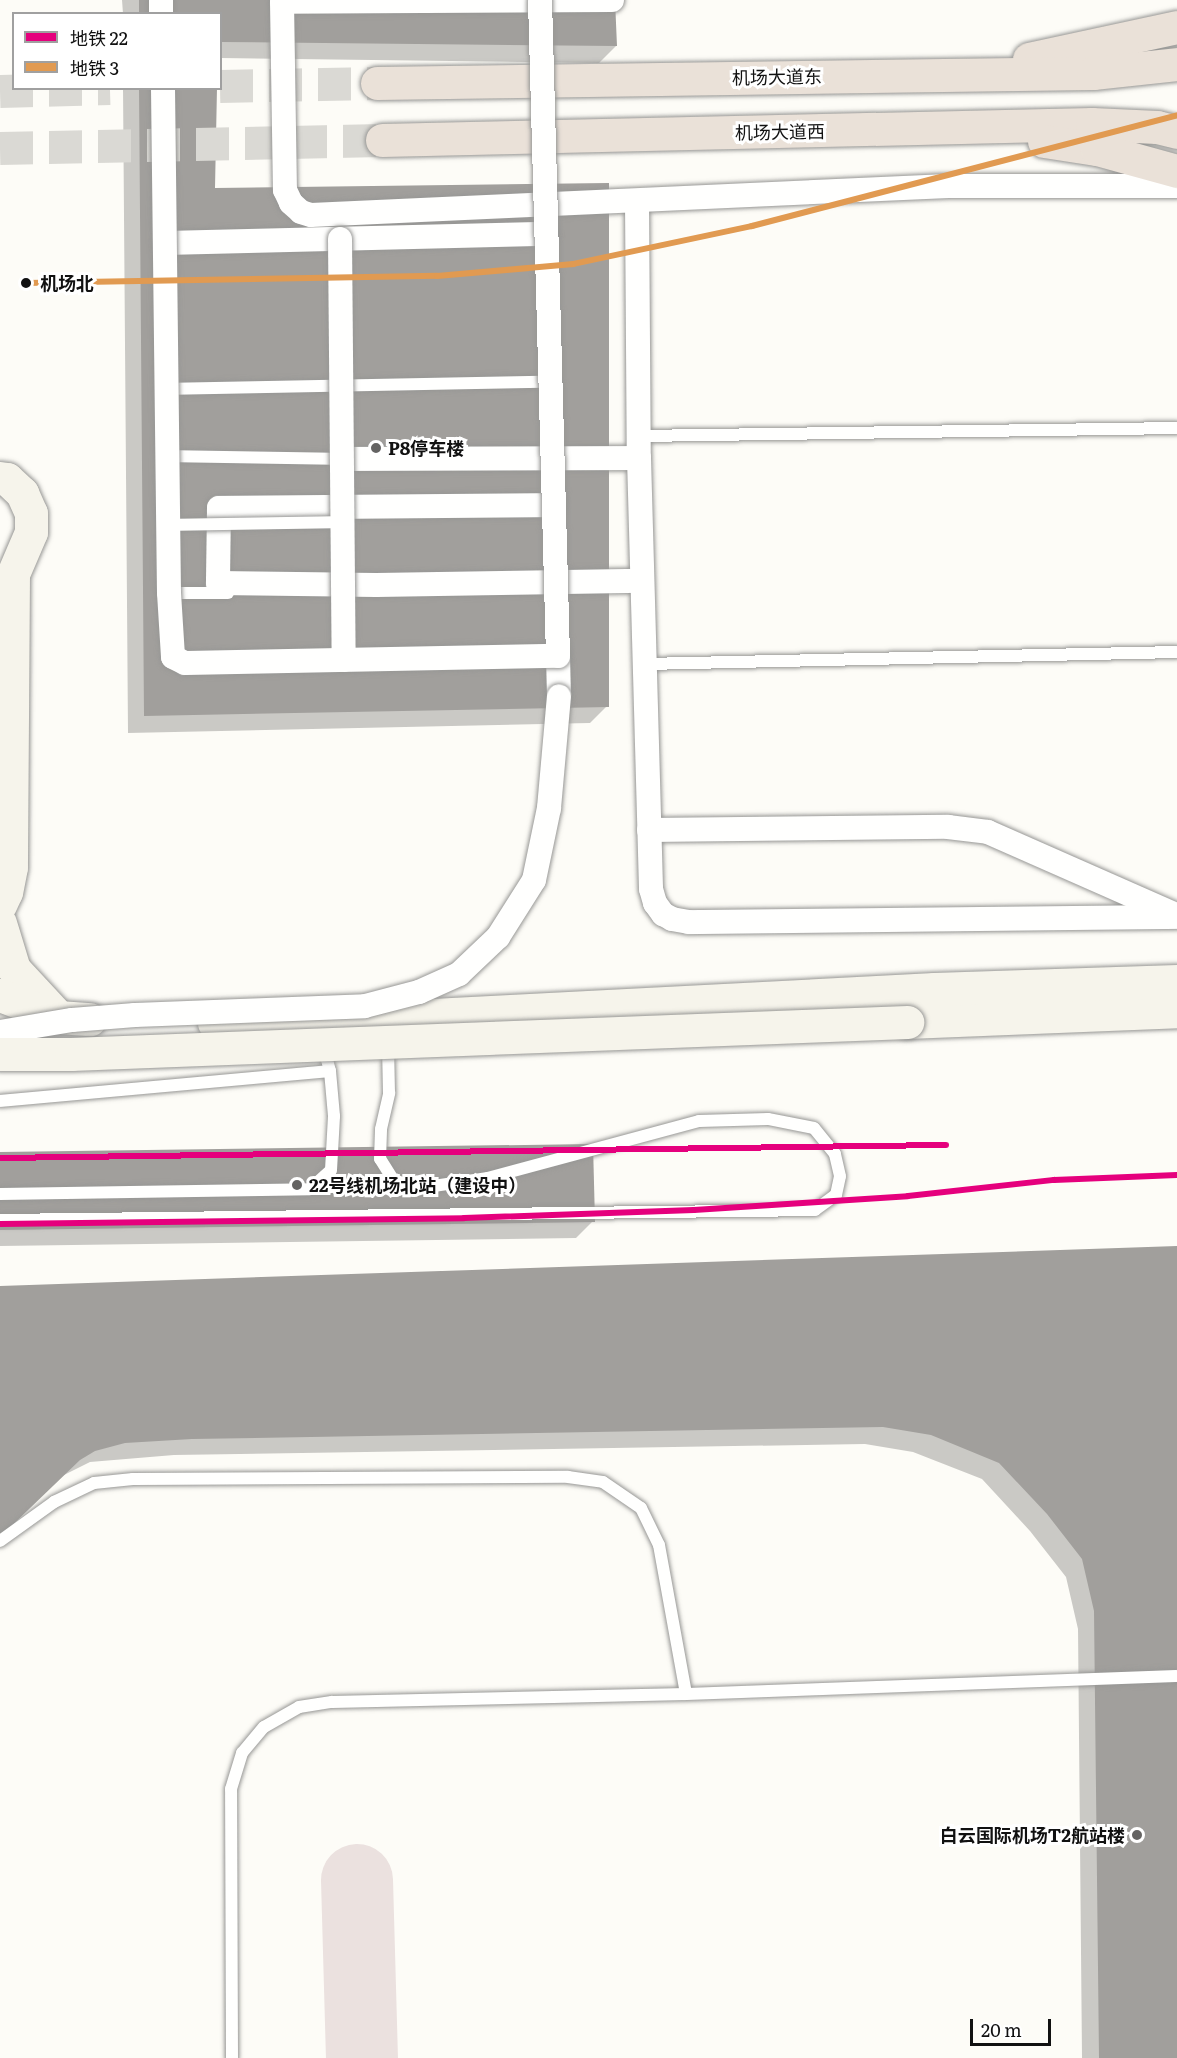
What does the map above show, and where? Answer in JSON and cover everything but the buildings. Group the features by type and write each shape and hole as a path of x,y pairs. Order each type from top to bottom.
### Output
{"highway":[{"path":"952,74 1115,42 1177,27"},
{"name":"机场大道东","path":"377,83 1093,73 1177,64"},
{"name":"机场大道西","path":"382,140 1092,124 1157,127 1177,132"},
{"path":"963,128 1097,149 1177,171"}],"street":[{"path":"0,1032 72,1020 135,1015 365,1006 419,992 459,974 498,936 534,880 549,808 559,696 540,0"},
{"path":"612,0 282,1 285,190 291,202 300,212 312,215 948,186 1177,186"},
{"path":"163,90 167,243 169,593 173,657 184,663 558,656"},
{"path":"637,201 639,447 651,890 655,903 663,914 672,919 689,922 1177,916"},
{"path":"167,243 546,234"},
{"path":"340,239 344,660"},
{"path":"342,459 498,456 639,447"},
{"path":"0,478 7,479 22,493 31,513 31,532 13,574 11,867 6,892 0,905"},
{"path":"553,505 219,508 218,583 376,585 642,581"},
{"path":"649,830 948,826 988,832 1177,916"},
{"path":"0,923 14,969 58,1017"},
{"path":"0,995 58,1017 168,1024 316,1021 583,1009 934,989 1177,981"},
{"path":"0,1054 71,1054 1177,1011"}],"lane":[{"path":"168,389 549,382"},
{"path":"639,447 1177,428"},
{"path":"169,456 342,459"},
{"path":"169,525 342,522"},
{"path":"169,593 344,594 556,587"},
{"path":"645,664 1177,652"},
{"path":"388,1016 389,1093 381,1129 380,1159 394,1181"},
{"path":"310,1189 331,1170 334,1116 330,1071 316,1021"},
{"path":"0,1101 330,1071"},
{"path":"0,1194 310,1189 394,1181 427,1187 488,1178 596,1151 699,1121 768,1119 814,1128 835,1154 840,1176 836,1194 815,1210 0,1220"},
{"path":"0,1541 54,1502 94,1483 133,1479 568,1477 603,1482 641,1508 658,1545 686,1694"},
{"path":"232,2058 231,1789 242,1753 264,1727 299,1707 332,1702 686,1694 1177,1676"}],"taxiway":[{"path":"357,1880 362,2058"}],"tunnel":[{"path":"222,86 377,83"},
{"path":"0,91 37,90"},
{"path":"0,148 382,140"}],"metro line":[{"name":"3","path":"26,283 437,276 573,264 752,226 1177,115"},
{"name":"22","path":"0,1158 946,1145"},
{"name":"22","path":"0,1224 464,1218 694,1210 908,1196 1054,1180 1177,1175"}],"place":[{"name":"机场北","path":"26,283"},
{"name":"P8停车楼","path":"376,448"},
{"name":"22号线机场北站（建设中）","path":"297,1185"},
{"name":"白云国际机场T2航站楼","path":"1137,1835"}]}
